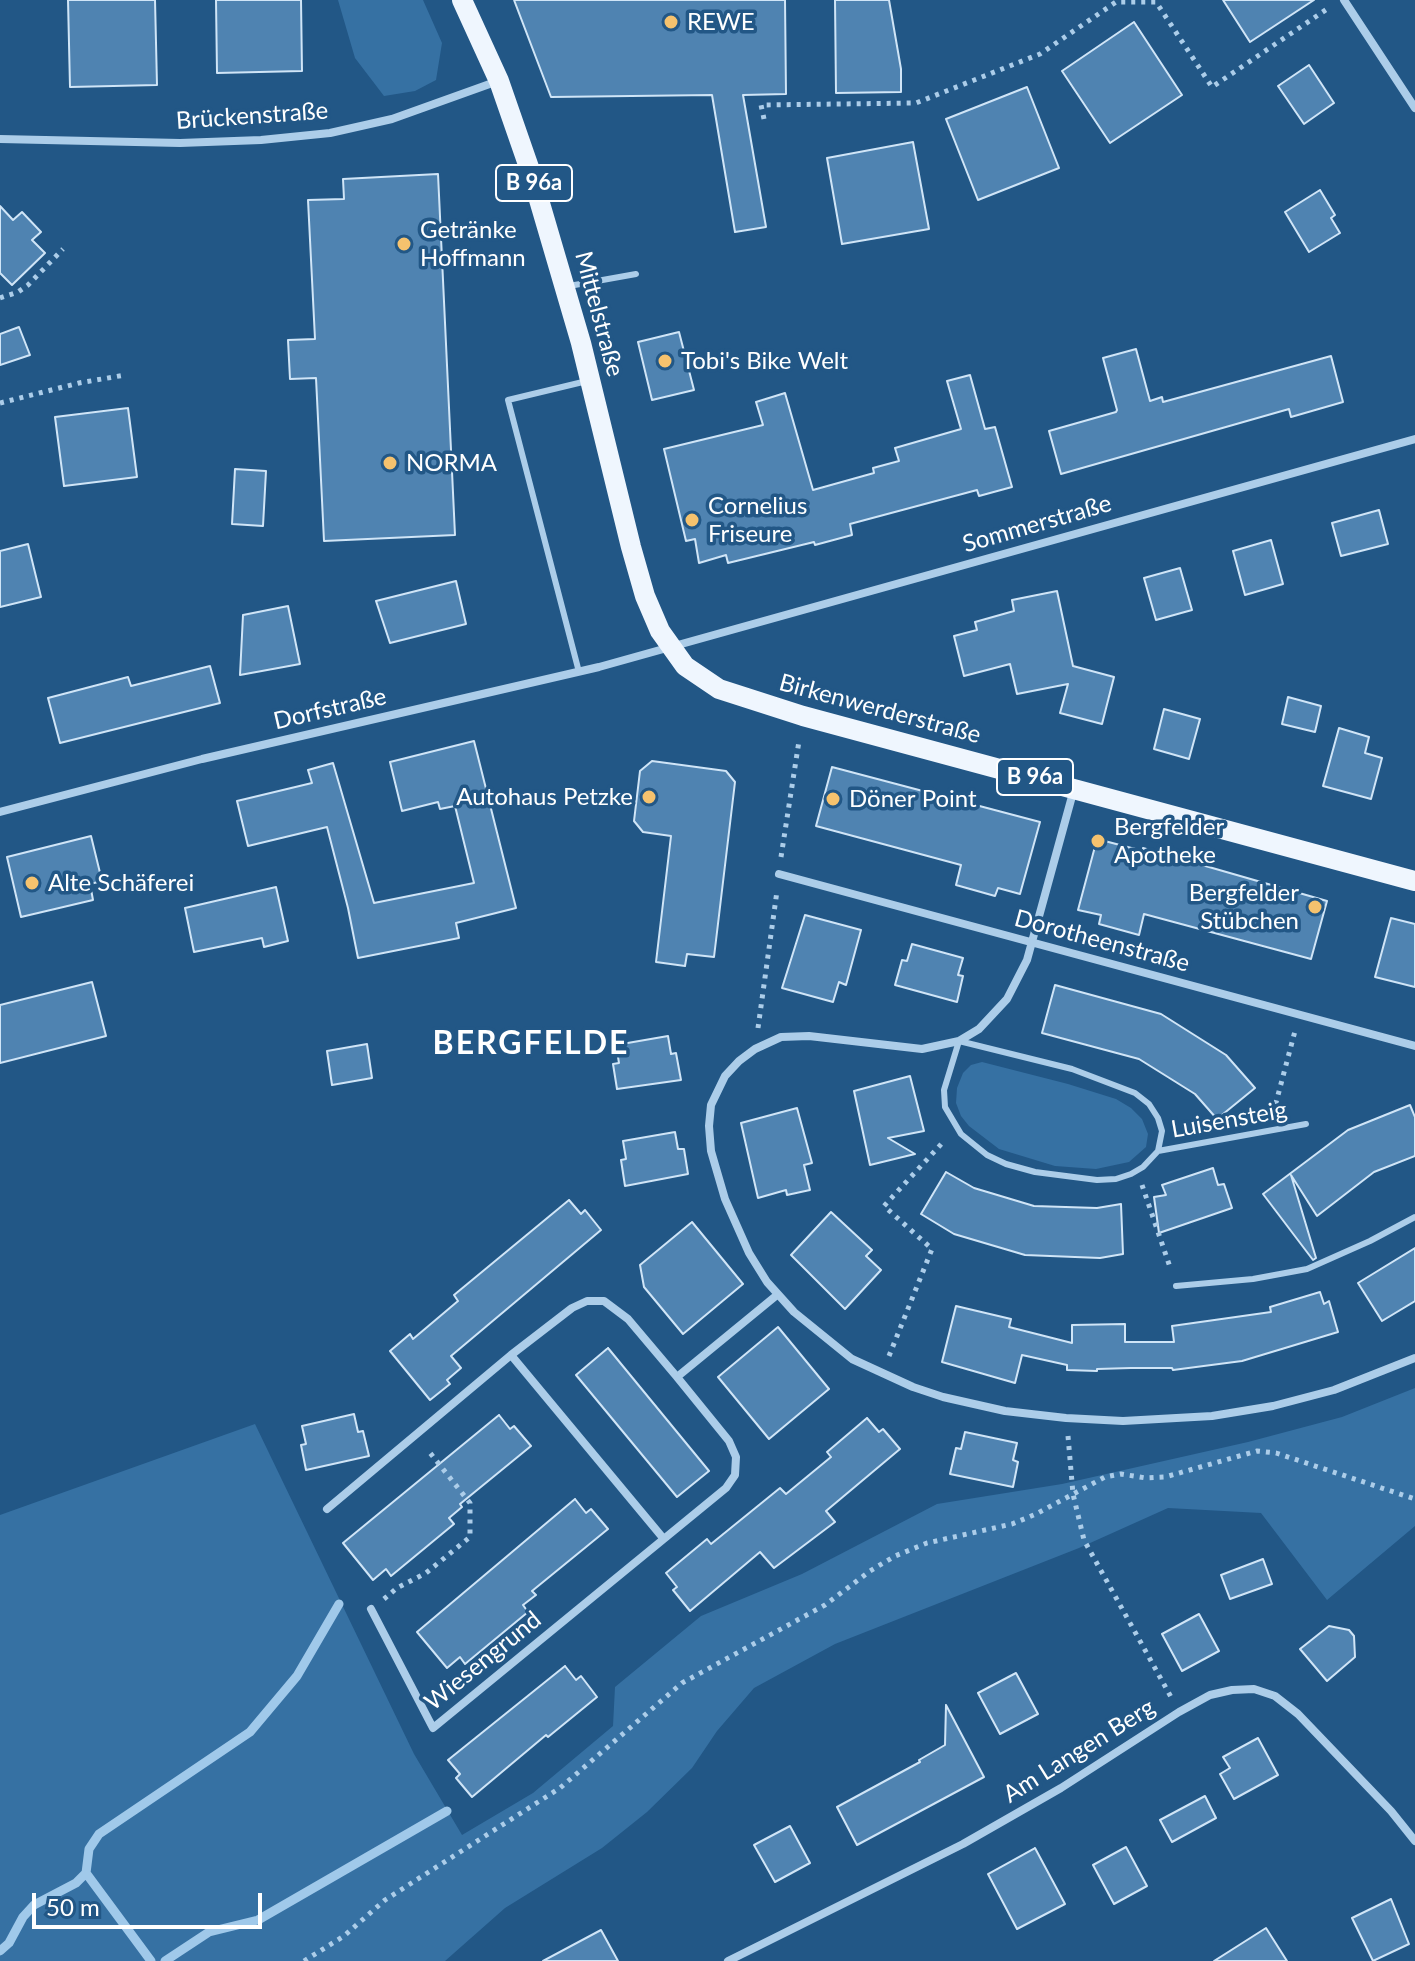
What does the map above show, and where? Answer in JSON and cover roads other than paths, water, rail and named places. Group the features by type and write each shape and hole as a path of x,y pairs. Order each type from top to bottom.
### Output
{"main road":[{"name":"Mittelstraße","path":"462,0 499,81 532,176 590,380 639,576 652,615 669,647"},
{"name":"Birkenwerderstraße","path":"669,647 694,674 732,694 803,716 1415,881"}],"street":[{"path":"1342,0 1415,108"},
{"name":"Brückenstraße","path":"0,139 180,143 316,135 392,119 499,81"},
{"name":"Sommerstraße","path":"669,647 1415,439"},
{"name":"Dorfstraße","path":"0,812 202,759 579,672 669,647"},
{"path":"1075,788 1033,942 1020,977 1007,999 985,1024 959,1041 922,1049 809,1036 781,1037 755,1049 725,1076 715,1094 709,1137 725,1199 749,1253 777,1295 833,1346 882,1374 974,1405 1066,1418 1152,1421 1242,1412 1334,1390 1415,1358"},
{"name":"Dorotheenstraße","path":"779,874 1415,1046"},
{"path":"677,1377 777,1295"},
{"name":"Wiesengrund","path":"327,1509 511,1355 572,1308 587,1301 604,1301 628,1319 729,1441 736,1457 735,1475 726,1488 433,1728 371,1609"},
{"path":"511,1355 663,1538"},
{"name":"Am Langen Berg","path":"728,1961 963,1844 1061,1788 1179,1712 1210,1695 1232,1690 1254,1689 1275,1696 1298,1714 1391,1811 1415,1841"}],"lane":[{"path":"565,287 636,274"},
{"path":"579,672 508,400 590,380"},
{"path":"959,1041 1072,1069 1135,1093 1149,1104 1158,1118 1162,1131 1158,1151 1137,1171 1116,1179 1097,1180 1035,1172 987,1155 956,1128 945,1107 944,1095 959,1041"},
{"name":"Luisensteig","path":"1158,1151 1306,1124"},
{"path":"1176,1286 1253,1279 1307,1269 1415,1217"}],"waterway":[{"path":"0,1951 9,1943 23,1917 34,1905 76,1883 86,1873 89,1849 99,1834 250,1732 297,1676 339,1604"},
{"path":"165,1961 209,1932 258,1920 447,1811"},
{"path":"86,1873 151,1961"}],"place":[{"name":"REWE","path":"671,22"},
{"name":"Getränke Hoffmann","path":"404,244"},
{"name":"Tobi's Bike Welt","path":"665,361"},
{"name":"NORMA","path":"390,463"},
{"name":"Cornelius Friseure","path":"692,520"},
{"name":"Autohaus Petzke","path":"649,797"},
{"name":"Döner Point","path":"833,799"},
{"name":"Bergfelder Apotheke","path":"1098,841"},
{"name":"Alte Schäferei","path":"32,883"},
{"name":"Bergfelder Stübchen","path":"1315,907"}],"district":[{"name":"BERGFELDE","path":"531,1044"}]}
